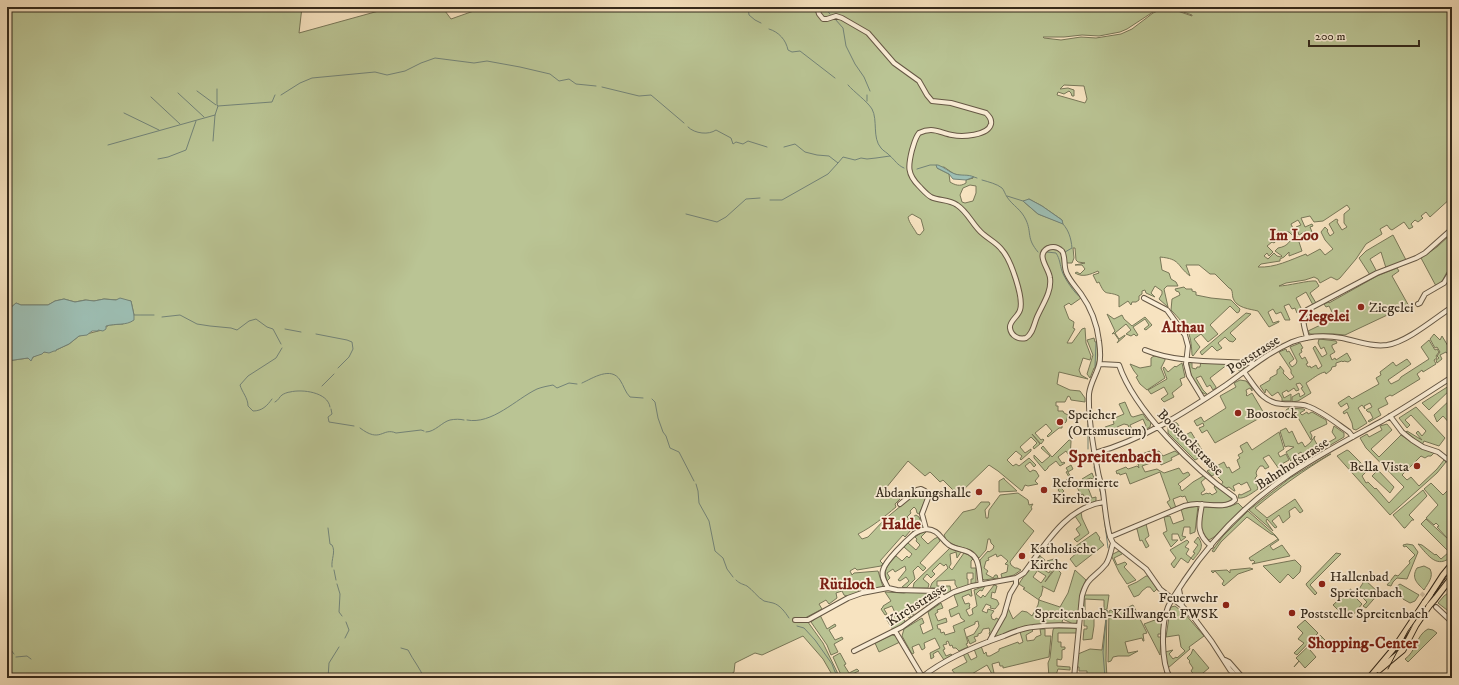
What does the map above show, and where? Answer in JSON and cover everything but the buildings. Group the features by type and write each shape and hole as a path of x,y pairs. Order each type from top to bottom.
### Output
{"main road":[{"path":"1371,676 1403,650 1427,604 1430,595 1443,574 1452,564"},
{"path":"1371,676 1427,604 1435,599 1452,577"}],"street":[{"path":"818,7 819,14 823,19 836,16 869,34 894,63 919,82 926,95 932,101 986,113 989,117 991,121 989,128 982,133 954,136 931,130 920,133 915,141 909,167 912,179 926,193 934,198 959,206 983,234 1004,251 1016,282 1020,298 1020,311 1010,326 1010,330 1015,336 1021,339 1028,337 1045,301 1050,285 1050,278 1042,258 1044,252 1046,249 1055,247 1062,251 1065,269 1084,298 1092,314 1099,342 1100,364 1090,391 1091,430 1110,537 1113,543 1146,570 1160,589 1182,606 1206,633 1225,660 1230,670 1238,678"},
{"path":"1307,338 1302,320 1303,315 1308,310 1377,273 1425,253 1452,228"},
{"path":"1418,304 1425,294 1444,283 1452,270"},
{"path":"1144,298 1167,310 1185,335 1187,341 1189,376 1203,400"},
{"name":"Poststrasse","path":"1095,453 1158,427 1203,400 1279,348 1293,342 1307,338 1334,337 1368,345 1392,344 1407,337 1452,308"},
{"path":"1145,350 1164,356 1187,359 1254,364"},
{"name":"Boostockstrasse","path":"1100,364 1119,365 1129,388 1158,427 1196,465 1235,499 1234,502 1229,504 1202,504"},
{"path":"1244,372 1266,400 1275,403 1303,405 1313,408 1349,432 1353,437"},
{"name":"Bahnhofstrasse","path":"1170,678 1165,665 1163,649 1168,606 1179,588 1211,546 1242,513 1269,489 1301,467 1390,416 1452,377"},
{"path":"1390,416 1402,432 1407,436 1423,447 1438,452 1452,463"},
{"path":"900,504 917,490 921,489 925,491 928,498 922,514 926,529"},
{"path":"990,640 1004,615 1010,594 1016,584 1016,578 1024,573 1059,528 1069,518 1090,505 1104,502"},
{"path":"1110,537 1184,506 1202,504 1199,524 1200,532 1211,546"},
{"path":"888,588 882,574 886,562 913,535 926,529 934,530 950,546 972,554 976,559 981,584"},
{"path":"1074,678 1082,596 1088,580 1107,562 1113,543"},
{"name":"Kirchstrasse","path":"854,651 896,631 954,592 981,584 1016,578"},
{"path":"795,620 808,620 848,598 888,588 897,590 938,591 943,598"},
{"path":"1179,588 1182,606"},
{"path":"1436,606 1452,622"},
{"path":"896,631 923,678 934,668 947,660 990,640 1033,627 1079,626"},
{"path":"1225,660 1229,662 1243,678"},
{"path":"990,678 997,676"}],"green space":[{"path":"7,7 302,7 299,33 393,7 442,7 451,19 485,7 1168,7 1156,10 1120,32 1099,36 1082,35 1043,37 1061,40 1081,37 1096,38 1121,34 1132,29 1153,13 1160,10 1172,9 1192,16 1169,7 1187,7 1196,11 1198,7 1452,7 1452,197 1430,217 1426,212 1421,216 1423,218 1418,222 1415,220 1411,224 1413,227 1409,229 1404,222 1392,230 1387,225 1380,229 1382,234 1366,244 1356,259 1337,280 1331,277 1320,283 1318,279 1314,277 1279,286 1316,281 1319,286 1310,293 1316,303 1313,305 1306,292 1296,298 1302,310 1297,313 1295,308 1292,309 1289,304 1284,306 1290,320 1285,320 1281,312 1276,314 1273,309 1268,312 1273,323 1279,321 1269,327 1258,311 1244,308 1237,304 1233,298 1231,289 1215,274 1210,274 1199,265 1186,265 1190,276 1178,263 1172,259 1160,257 1162,270 1169,273 1171,279 1176,282 1178,286 1167,286 1164,289 1168,307 1159,299 1162,291 1155,286 1151,293 1155,297 1146,293 1145,290 1142,291 1142,294 1139,296 1139,300 1136,302 1132,302 1131,305 1128,301 1119,307 1119,296 1105,292 1099,282 1097,283 1093,275 1099,273 1098,271 1084,275 1075,273 1077,272 1080,274 1085,269 1082,265 1075,265 1085,263 1078,262 1076,260 1075,248 1073,248 1074,258 1072,263 1067,263 1062,255 1064,273 1081,298 1071,305 1069,303 1064,306 1069,319 1074,322 1073,328 1075,329 1067,343 1072,343 1082,329 1085,328 1086,343 1091,356 1090,360 1083,358 1079,370 1081,375 1088,379 1059,372 1057,384 1070,390 1080,391 1085,398 1085,402 1071,400 1068,396 1065,402 1056,402 1058,411 1063,411 1068,415 1065,423 1058,420 1056,423 1062,425 1062,428 1059,428 1048,437 1047,436 1052,431 1046,424 1035,433 1041,440 1044,440 1041,444 1032,434 1040,444 1034,449 1033,447 1037,443 1031,437 1020,447 1025,453 1031,449 1031,451 1021,460 1020,459 1022,456 1016,451 1007,460 1013,466 1016,464 1019,466 1029,458 1036,465 1034,467 1030,462 1025,466 1030,472 1033,470 1036,471 1039,476 1035,481 1038,484 1028,486 1025,485 1022,491 989,465 958,495 943,480 940,482 930,472 925,476 908,461 886,488 900,499 895,504 896,507 873,525 858,534 862,539 868,537 885,519 919,491 925,493 926,498 919,514 914,507 907,517 909,519 916,515 919,517 923,527 914,532 911,530 905,537 903,535 880,561 883,564 881,566 857,570 855,568 850,571 852,575 854,573 878,571 883,587 872,589 871,585 868,586 869,588 865,591 862,586 857,588 859,593 848,597 844,595 842,591 836,593 837,598 829,604 826,600 819,604 822,609 805,618 823,643 840,678 834,678 823,659 803,636 762,655 755,653 735,663 734,672 726,678 717,674 716,678 7,678 7,361 28,358 31,360 33,357 44,352 56,350 69,344 79,336 102,330 109,325 123,324 134,315 131,301 104,299 75,302 64,299 55,301 48,305 21,305 16,303 7,311","holes":["1064,85 1084,86 1087,99 1085,103 1057,95 1058,92 1064,94 1069,91 1072,96 1074,96 1074,90 1068,88 1060,89","944,167 954,174 973,178 966,180 966,183 962,185 958,185 950,182 949,174 937,168","970,185 976,186 976,193 973,201 965,203 962,202 960,195 963,188","1029,199 1042,206 1062,220 1062,223 1038,214 1024,202","1347,205 1350,209 1344,214 1344,223 1347,227 1342,230 1337,222 1338,220 1336,219 1329,224 1334,233 1330,236 1325,227 1321,232 1325,240 1333,249 1325,255 1320,249 1307,256 1306,254 1276,265 1258,267 1261,264 1280,261 1280,259 1289,252 1289,256 1302,251 1297,236 1285,246 1278,248 1275,251 1282,256 1281,257 1274,253 1268,259 1264,256 1267,253 1269,256 1273,252 1267,246 1272,242 1274,243 1286,232 1289,232 1294,237 1296,235 1291,224 1298,220 1301,225 1296,227 1299,235 1306,231 1307,234 1312,232 1310,227 1313,226 1312,224 1305,227 1301,218 1310,216 1314,222 1323,221","912,214 921,219 924,230 920,235 917,234 908,217"]},
{"path":"1452,233 1452,238 1450,239 1452,252 1449,254 1452,259 1452,267 1449,269 1441,282 1436,286 1421,258 1437,247"},
{"path":"1393,235 1406,260 1386,268 1381,252 1370,259 1377,272 1370,275 1359,258 1366,251"},
{"name":"Ziegelei","path":"1397,268 1399,271 1392,276 1410,308 1400,309 1345,335 1310,334 1308,331 1335,318 1329,306 1326,307 1324,304 1329,303 1377,276"},
{"path":"1184,287 1186,289 1192,289 1192,291 1196,292 1196,295 1231,300 1240,309 1237,313 1230,306 1210,325 1218,334 1208,342 1201,334 1194,339 1200,347 1193,356 1191,340 1187,330 1171,310 1172,299 1180,295 1175,289"},
{"path":"1246,313 1251,314 1230,333 1236,339 1233,342 1229,341 1225,337 1218,343 1222,348 1217,351 1212,346 1202,355 1200,352"},
{"path":"1107,314 1114,319 1122,315 1124,319 1132,326 1145,317 1152,325 1146,330 1144,329 1149,325 1145,319 1133,327 1138,335 1136,336 1134,334 1131,336 1126,334 1131,330 1126,324 1115,333 1119,339 1125,335 1117,343 1119,340 1114,333 1112,334 1115,331"},
{"path":"1434,334 1440,340 1442,336 1448,346 1452,344 1451,358 1446,352 1440,355 1442,359 1437,363 1436,360 1439,358 1437,356 1440,352 1437,347 1435,348 1430,339"},
{"path":"1094,338 1095,342 1097,342 1098,359 1090,378 1087,374 1093,355 1087,340"},
{"path":"1319,339 1336,341 1337,343 1332,345 1335,352 1330,355 1332,360 1335,358 1336,360 1347,353 1351,360 1348,362 1342,361 1336,363 1336,366 1332,367 1326,374 1325,372 1320,374 1306,383 1311,393 1298,401 1292,402 1292,397 1299,393 1300,397 1305,394 1300,383 1296,384 1299,390 1296,391 1294,388 1288,392 1287,390 1282,393 1284,398 1291,394 1291,401 1282,401 1282,398 1278,392 1272,396 1266,389 1265,393 1260,386 1277,374 1277,370 1280,366 1284,371 1283,373 1290,380 1294,377 1279,352 1286,349 1287,352 1289,351 1294,359 1289,363 1292,367 1297,361 1290,347 1300,343 1303,348 1301,349 1302,352 1299,354 1302,359 1305,357 1308,367 1310,366 1311,368 1316,365 1318,369 1322,366 1313,348 1315,346 1322,357 1327,354 1324,347 1321,349 1318,343"},
{"path":"1429,340 1435,350 1437,349 1439,352 1436,356 1437,358 1434,360 1436,364 1423,372 1422,370 1417,374 1420,379 1392,396 1390,395 1385,398 1388,404 1378,409 1381,415 1369,422 1368,421 1373,418 1370,412 1366,410 1372,407 1370,403 1364,406 1365,409 1362,405 1358,408 1367,423 1356,430 1353,429 1347,412 1344,414 1343,412 1349,408 1347,403 1341,407 1338,403 1349,396 1352,399 1379,384 1376,378 1381,375 1380,372 1393,362 1396,366 1407,359 1411,364 1388,380 1391,384 1399,380 1401,377 1429,359 1421,347"},
{"path":"1154,356 1165,358 1161,368 1165,378 1147,390 1140,384 1136,377 1138,376 1130,364 1140,368 1151,366 1151,358"},
{"path":"1201,361 1246,364 1247,366 1239,371 1235,366 1232,367 1228,364 1210,378 1216,387 1213,390 1210,385 1207,387 1201,376 1196,378 1207,394 1205,394 1195,385 1190,371 1190,362 1192,363 1192,368 1196,369 1197,367 1200,367"},
{"path":"1182,363 1185,377 1180,379 1182,385 1172,393 1174,397 1164,402 1161,399 1168,394 1164,387 1151,394 1148,390 1167,379 1163,368 1164,367 1168,372 1175,366 1176,367"},
{"path":"1240,380 1246,381 1252,388 1252,391 1250,388 1246,390 1246,395 1247,396 1252,393 1265,415 1215,443 1207,430 1202,433 1199,428 1204,426 1203,423 1197,426 1194,421 1201,417 1204,422 1226,408 1220,396 1236,387 1234,383"},
{"path":"1452,384 1452,388 1429,410 1422,403"},
{"path":"1452,398 1452,426 1443,416 1437,422 1434,415"},
{"path":"1125,402 1131,416 1133,417 1143,414 1147,420 1151,422 1150,427 1142,431 1140,429 1146,426 1143,419 1130,425 1133,432 1131,433 1128,425 1124,424 1107,433 1105,427 1114,424 1113,420 1124,414 1119,404"},
{"path":"1416,407 1445,438 1439,446 1424,441 1422,445 1406,432 1407,431 1422,440 1416,433 1418,431 1422,436 1426,431 1411,415 1405,420 1410,425 1407,428 1399,418"},
{"path":"1289,408 1304,409 1305,410 1300,413 1302,415 1307,412 1308,414 1312,412 1326,420 1327,424 1310,432 1312,436 1311,440 1293,409 1288,415 1286,410"},
{"path":"1174,422 1179,426 1173,430 1178,439 1191,432 1205,455 1195,460 1168,433 1168,427"},
{"path":"1387,424 1392,430 1371,449 1379,457 1401,435 1419,447 1434,453 1425,458 1421,456 1402,475 1407,480 1411,477 1419,486 1444,460 1446,462 1437,473 1390,515 1337,456 1347,450 1349,451 1368,470 1362,476 1366,483 1368,482 1375,489 1376,488 1389,503 1404,487 1366,448 1360,438 1367,434 1369,437 1382,430 1380,426"},
{"path":"1334,426 1344,433 1344,437 1305,460 1301,452 1292,458 1296,465 1294,467 1286,452 1294,447 1285,447 1280,431 1286,428 1289,433 1292,431 1298,444 1302,442 1305,447 1315,436 1314,439 1319,448 1336,438 1332,432"},
{"path":"1279,432 1284,449 1278,453 1280,457 1286,454 1289,460 1280,465 1281,467 1279,469 1269,455 1263,458 1269,467 1265,469 1263,466 1260,466 1257,470 1257,476 1255,478 1258,489 1243,498 1238,498 1239,494 1241,495 1251,490 1247,482 1241,485 1239,483 1233,486 1234,491 1229,487 1226,488 1221,485 1223,482 1215,474 1212,476 1207,471 1224,462 1232,473 1240,468 1237,460 1240,458 1238,455 1243,452 1240,446 1247,442 1252,450"},
{"path":"1069,440 1071,440 1070,457 1066,451 1058,457 1062,463 1065,463 1060,466 1056,461 1045,471 1034,458 1034,455 1042,463 1050,456 1041,448 1043,446 1052,457"},
{"path":"1153,450 1155,452 1159,451 1163,456 1175,451 1179,454 1171,458 1172,460 1161,465 1159,460 1142,466 1145,472 1157,469 1164,473 1179,468 1183,474 1188,472 1190,475 1178,484 1182,491 1205,475 1207,477 1201,482 1205,490 1201,493 1202,495 1210,493 1212,495 1217,492 1214,487 1216,485 1233,500 1229,503 1188,503 1185,496 1181,496 1173,499 1176,508 1172,510 1167,502 1170,500 1160,472 1130,484 1126,473 1120,475 1119,473 1117,474 1116,471 1126,467 1128,469 1137,466 1139,468 1138,464 1143,462 1145,458 1142,454"},
{"path":"1330,454 1273,493 1255,508 1267,518 1295,499 1303,511 1300,513 1295,507 1289,511 1290,517 1283,523 1279,515 1272,521 1277,527 1275,528 1267,519 1266,521 1273,531 1249,510 1290,478"},
{"path":"1071,465 1073,469 1068,472 1077,484 1084,481 1082,479 1092,473 1094,478 1085,480 1092,498 1096,497 1096,501 1087,505 1083,494 1081,495 1076,485 1068,488 1068,485 1065,484 1061,488 1064,491 1061,494 1058,490 1069,477 1066,472 1068,471 1066,468"},
{"path":"1378,470 1394,487 1390,493 1372,476"},
{"path":"1004,478 1017,491 999,492 999,481"},
{"path":"1431,483 1443,495 1448,490 1452,493 1452,556 1442,562 1429,556 1418,544 1422,545 1435,555 1436,554 1441,559 1449,552 1421,524 1426,519 1448,539 1437,527 1439,526 1436,523 1434,525 1426,518 1438,505 1424,489"},
{"path":"1423,490 1427,496 1409,515 1414,520 1412,520 1404,528 1393,515"},
{"path":"1018,493 1028,500 1029,505 1033,504 1031,507 1032,509 1023,521 1034,531 1010,562 1015,568 1021,570 1014,575 1002,578 1001,574 1007,572 1008,565 1005,564 1008,561 1001,555 997,557 996,554 988,558 989,560 986,561 984,568 988,571 986,574 993,578 997,575 998,578 984,580 982,578 980,560 988,551 989,552 993,549 994,546 990,539 988,539 986,550 979,558 972,551 948,542 944,535 963,512 975,509 981,502 989,502 990,504 985,510 986,518 988,518 989,510 1000,495"},
{"path":"1238,503 1243,508 1214,537 1209,540 1205,538 1201,530 1203,507 1226,507"},
{"path":"1198,506 1195,532 1190,534 1190,527 1184,527 1182,536 1186,537 1181,541 1178,534 1172,534 1172,540 1178,540 1171,547 1163,533 1167,531 1164,517 1170,516 1173,524 1184,520 1181,509"},
{"path":"1248,511 1275,535 1279,540 1270,546 1273,550 1282,545 1290,556 1252,564 1255,562 1253,560 1251,561 1249,558 1278,539 1247,517 1221,542 1214,552 1212,551 1223,536"},
{"path":"1081,512 1082,518 1089,533 1077,542 1074,539 1080,535 1076,529 1081,525 1075,516"},
{"path":"1146,524 1149,536 1145,539 1149,546 1146,548 1142,540 1140,541 1137,529 1135,528"},
{"path":"927,531 921,537 928,544 938,537 940,541 920,563 926,568 923,571 918,566 913,571 915,579 906,588 902,587 909,581 906,577 900,581 898,580 906,570 905,566 895,572 893,569 887,573 890,578 887,581 885,574 887,567 891,562 896,556 902,561 907,556 909,558 912,554 904,547 908,543 916,550 920,545 916,541 917,539 915,537"},
{"path":"1096,532 1104,545 1076,567 1070,559 1079,551 1076,546"},
{"path":"1198,537 1201,544 1201,549 1193,560 1191,558 1198,545 1194,542"},
{"path":"1187,540 1189,542 1185,547 1189,549 1186,554 1191,558 1188,563 1181,558 1174,568 1171,564 1176,558 1170,550"},
{"path":"1403,545 1413,545 1418,552 1407,579 1397,578 1391,586 1387,585 1395,575 1398,576 1415,555 1406,546 1404,547"},
{"path":"950,548 961,552 957,558 956,552 950,554 951,564 949,567 952,570 964,553 969,555 973,559 971,561 971,568 976,568 976,583 971,584 973,573 967,573 968,586 958,589 955,584 955,580 937,581 937,586 950,586 951,592 944,594 937,588 930,588 932,583 948,568 946,564 944,566 940,563 932,571 935,574 931,578 927,574 923,579 929,584 928,588 913,588 914,583"},
{"path":"1119,551 1123,553 1114,558 1117,565 1125,562 1127,564 1124,567 1136,580 1127,584 1119,572 1111,555"},
{"path":"1336,553 1341,554 1310,585 1317,593 1315,595 1306,584"},
{"path":"1040,556 1045,560 1033,577 1041,583 1046,576 1038,571 1041,568 1049,573 1053,566 1047,561 1054,559 1055,567 1045,582 1056,568 1061,573 1054,592 1042,586 1043,588 1039,600 1023,589 1025,588 1019,584"},
{"path":"1295,560 1301,566 1300,572 1293,579 1288,574 1280,583 1263,566"},
{"path":"1424,566 1430,569 1431,575 1430,580 1424,590 1417,583 1415,572 1417,568"},
{"path":"1253,569 1238,574 1224,586 1222,584 1224,581 1215,571 1213,573 1211,571 1227,570 1230,573 1230,570"},
{"path":"1075,570 1086,580 1081,591 1077,623 1073,624 1063,619 1062,622 1070,625 1032,626 994,637 1008,608 1013,619 1022,611 1027,612 1032,616 1039,600 1060,607 1068,593"},
{"path":"1148,576 1157,589 1154,592 1150,587 1147,587 1139,595 1134,597 1128,586"},
{"path":"1363,578 1379,593 1366,608 1363,606 1367,602 1358,593 1356,593 1354,596 1362,604 1353,615 1352,614 1347,619 1333,605 1349,590 1351,589 1354,592 1359,589 1363,583 1361,580"},
{"path":"1400,584 1419,595 1415,601 1410,603 1403,599 1394,588"},
{"path":"994,585 997,586 995,593 992,592 991,598 997,600 999,604 995,609 990,608 991,606 986,604 982,611 987,613 988,609 994,611 991,615 992,619 995,620 996,618 1000,620 991,636 989,633 989,628 983,629 978,636 974,637 976,641 970,644 967,637 974,634 979,626 978,621 964,629 968,643 966,644 968,647 959,651 956,648 953,648 952,645 950,646 948,641 946,642 947,644 943,645 945,649 943,650 946,656 952,655 944,660 938,651 933,654 934,657 931,659 930,653 940,648 935,638 924,643 925,648 922,650 919,644 912,647 914,653 912,654 902,636 904,629 922,618 924,623 920,625 923,634 933,629 928,612 941,603 943,608 937,610 938,612 935,614 938,621 946,618 947,622 937,625 938,629 940,629 941,633 944,632 945,635 955,632 953,626 965,621 961,618 959,613 951,617 949,610 958,606 954,595 971,589 972,596 969,594 962,597 965,604 969,603 970,605 970,608 966,610 969,616 973,614 972,609 977,606 974,590 985,586 982,591 980,590 976,594 981,598 983,595 985,597"},
{"path":"1452,590 1452,614 1438,603"},
{"path":"885,592 936,592 939,596 938,599 935,595 926,596 930,603 926,606 924,601 921,599 915,602 917,605 911,609 914,614 912,615 910,612 911,617 909,618 906,613 902,615 905,622 904,624 893,630 887,620 896,615 892,606 884,609 887,614 885,615 881,609 891,601"},
{"path":"1085,595 1109,595 1107,609 1104,610 1104,600 1085,599 1085,615 1082,616 1083,597"},
{"path":"1133,605 1147,633 1143,634 1144,641 1142,638 1125,642 1128,653 1138,651 1129,656 1113,657 1111,661 1108,662 1109,611 1111,610 1114,613"},
{"path":"1175,606 1185,614 1204,636 1189,647 1190,649 1168,668 1165,652 1173,650 1169,654 1173,659 1176,657 1177,658 1185,651 1181,647 1179,635 1166,637 1170,610 1171,607"},
{"path":"1107,610 1107,678 1089,678 1087,671 1079,671 1079,667 1077,667 1078,654 1090,649 1102,650"},
{"path":"820,615 827,629 835,624 836,626 829,630 835,640 842,637 843,639 834,644 838,652 831,655 827,645 811,622"},
{"path":"1094,615 1092,639 1083,640 1084,629 1087,629 1087,626 1084,626 1084,618"},
{"path":"1163,617 1161,634 1158,634 1158,637 1161,637 1160,655 1144,624"},
{"path":"1305,620 1318,633 1297,655 1294,653 1304,643 1298,639 1303,633 1297,627"},
{"path":"1054,628 1076,628 1077,632 1058,633 1058,642 1061,642 1061,647 1065,647 1065,649 1062,650 1061,660 1057,659 1057,666 1070,667 1070,670 1058,669 1055,678 1049,678 1048,663"},
{"path":"1031,629 1033,631 1026,635 1027,641 1034,640 1036,637 1041,635 1040,629 1045,629 1045,636 1051,636 1049,657 1003,668 1003,666 1000,666 999,662 992,664 994,673 992,674 987,665 965,678 952,678 956,675 952,670 967,662 963,654 967,652 971,660 977,657 974,649 981,646 984,654 986,652 987,656 990,656 999,651 999,649 1018,642 1019,644 1023,642 1020,632"},
{"path":"1428,629 1437,633 1408,662 1405,659 1412,652 1421,635"},
{"path":"892,635 896,636 900,642 879,652 875,643"},
{"path":"1320,635 1329,644 1325,647 1319,640 1316,641 1316,645 1310,650 1316,657 1305,668 1296,658"},
{"path":"1193,649 1209,668 1197,678 1191,671 1193,668 1187,658"},
{"path":"840,653 846,664 844,665 849,673 857,669 859,671 852,674 852,678 842,677 833,657"}],"water":[{"path":"936,165 955,174 974,177 966,180 953,179 949,174 937,168"},
{"path":"1029,199 1062,220 1063,224 1038,214 1023,201"},
{"path":"120,298 131,301 134,320 131,322 106,326 106,329 103,331 92,331 87,335 79,336 69,344 56,351 49,353 44,352 33,357 31,361 28,358 7,361 7,311 16,303 21,305 48,305 55,301 64,299 75,302 104,299 116,300"}],"waterway":[{"path":"748,7 749,15 761,23"},
{"path":"824,7 830,14"},
{"path":"835,19 843,28 846,46 855,64 864,77 870,91"},
{"path":"769,29 782,37 788,50 792,52 800,51 835,78"},
{"path":"281,95 300,83 312,78 375,72 387,75 405,71 435,58 474,63 487,61 550,74 559,81 569,79 576,84 596,86"},
{"path":"848,85 872,109 875,118 878,144 904,168"},
{"path":"602,87 639,96 651,95 684,123"},
{"path":"213,141 215,115 218,106 217,89"},
{"path":"197,91 216,105"},
{"path":"178,93 204,117"},
{"path":"218,106 272,102 275,95"},
{"path":"867,95 867,101"},
{"path":"151,97 180,124"},
{"path":"124,113 159,130"},
{"path":"108,145 215,115"},
{"path":"158,159 186,150 196,121"},
{"path":"688,127 694,131 702,133 710,133 716,130 731,138 733,144 736,142 743,144 748,141 767,147"},
{"path":"784,147 795,144 805,152 829,156 838,163 843,157 855,160 861,158 867,159 890,156"},
{"path":"770,200 782,200 828,174 838,163"},
{"path":"917,169 930,165 936,165"},
{"path":"982,180 1002,188 1009,200 1022,213 1028,225 1032,243 1038,252"},
{"path":"1007,196 1023,201"},
{"path":"686,214 717,222 726,217 746,199 760,198"},
{"path":"1063,224 1067,229 1072,248 1065,252"},
{"path":"1047,252 1056,253 1065,278 1073,290 1081,298"},
{"path":"134,315 154,315"},
{"path":"162,317 180,315 197,324 237,330 249,321 256,319 267,327 273,329 281,344"},
{"path":"285,329 301,332"},
{"path":"316,334 352,342 353,349 349,357 338,368"},
{"path":"1095,367 1096,342"},
{"path":"272,399 264,408 253,411 248,406 247,400 240,385 248,376 276,358 282,348"},
{"path":"322,386 334,374"},
{"path":"582,383 602,374 612,374 620,380 630,397 643,398"},
{"path":"467,420 476,421 486,419 504,410 539,388 553,385 557,388 569,383 577,384"},
{"path":"275,402 282,395 287,393 307,391 325,398 330,407"},
{"path":"1087,396 1087,401"},
{"path":"652,399 655,402 658,418 670,448 679,452 694,481"},
{"path":"331,409 332,414 328,417 329,422 354,426"},
{"path":"426,432 429,432 450,420 464,420"},
{"path":"1088,424 1088,449"},
{"path":"360,428 373,435 387,432 396,433 421,430 424,431"},
{"path":"1094,467 1098,483"},
{"path":"696,484 699,503 709,521 715,551 723,558 727,569 733,577"},
{"path":"1099,486 1101,495"},
{"path":"1103,509 1108,548"},
{"path":"328,528 330,544 334,550 332,567"},
{"path":"334,570 336,580"},
{"path":"736,580 747,586 764,601 778,605 789,618"},
{"path":"337,584 340,594 339,612 342,616"},
{"path":"1105,678 1103,652 1107,610"},
{"path":"345,638 349,630 346,622"},
{"path":"797,626 804,628 815,640 832,664 835,672 846,678"},
{"path":"328,678 329,663 339,647"},
{"path":"401,648 408,650 424,678"},
{"path":"11,650 14,654"},
{"path":"16,657 27,656 31,659"}],"tunnel":[{"path":"1421,593 1436,607"}],"tram line":[{"path":"1388,669 1408,631 1452,569"}],"place":[{"name":"Ziegelei","path":"1361,307"},
{"name":"Boostock","path":"1238,413"},
{"name":"Speicher (Ortsmuseum)","path":"1060,422"},
{"name":"Bella Vista","path":"1417,466"},
{"name":"Reformierte Kirche","path":"1044,490"},
{"name":"Abdankungshalle","path":"979,492"},
{"name":"Katholische Kirche","path":"1022,556"},
{"name":"Hallenbad Spreitenbach","path":"1322,584"},
{"name":"Feuerwehr Spreitenbach-Killwangen FWSK","path":"1226,605"},
{"name":"Poststelle Spreitenbach","path":"1292,613"}],"district":[{"name":"Im Loo","path":"1294,234"},
{"name":"Ziegelei","path":"1324,315"},
{"name":"Althau","path":"1183,326"},
{"name":"Spreitenbach","path":"1115,456"},
{"name":"Halde","path":"901,523"},
{"name":"Rütiloch","path":"847,583"},
{"name":"Shopping-Center","path":"1363,642"}]}
